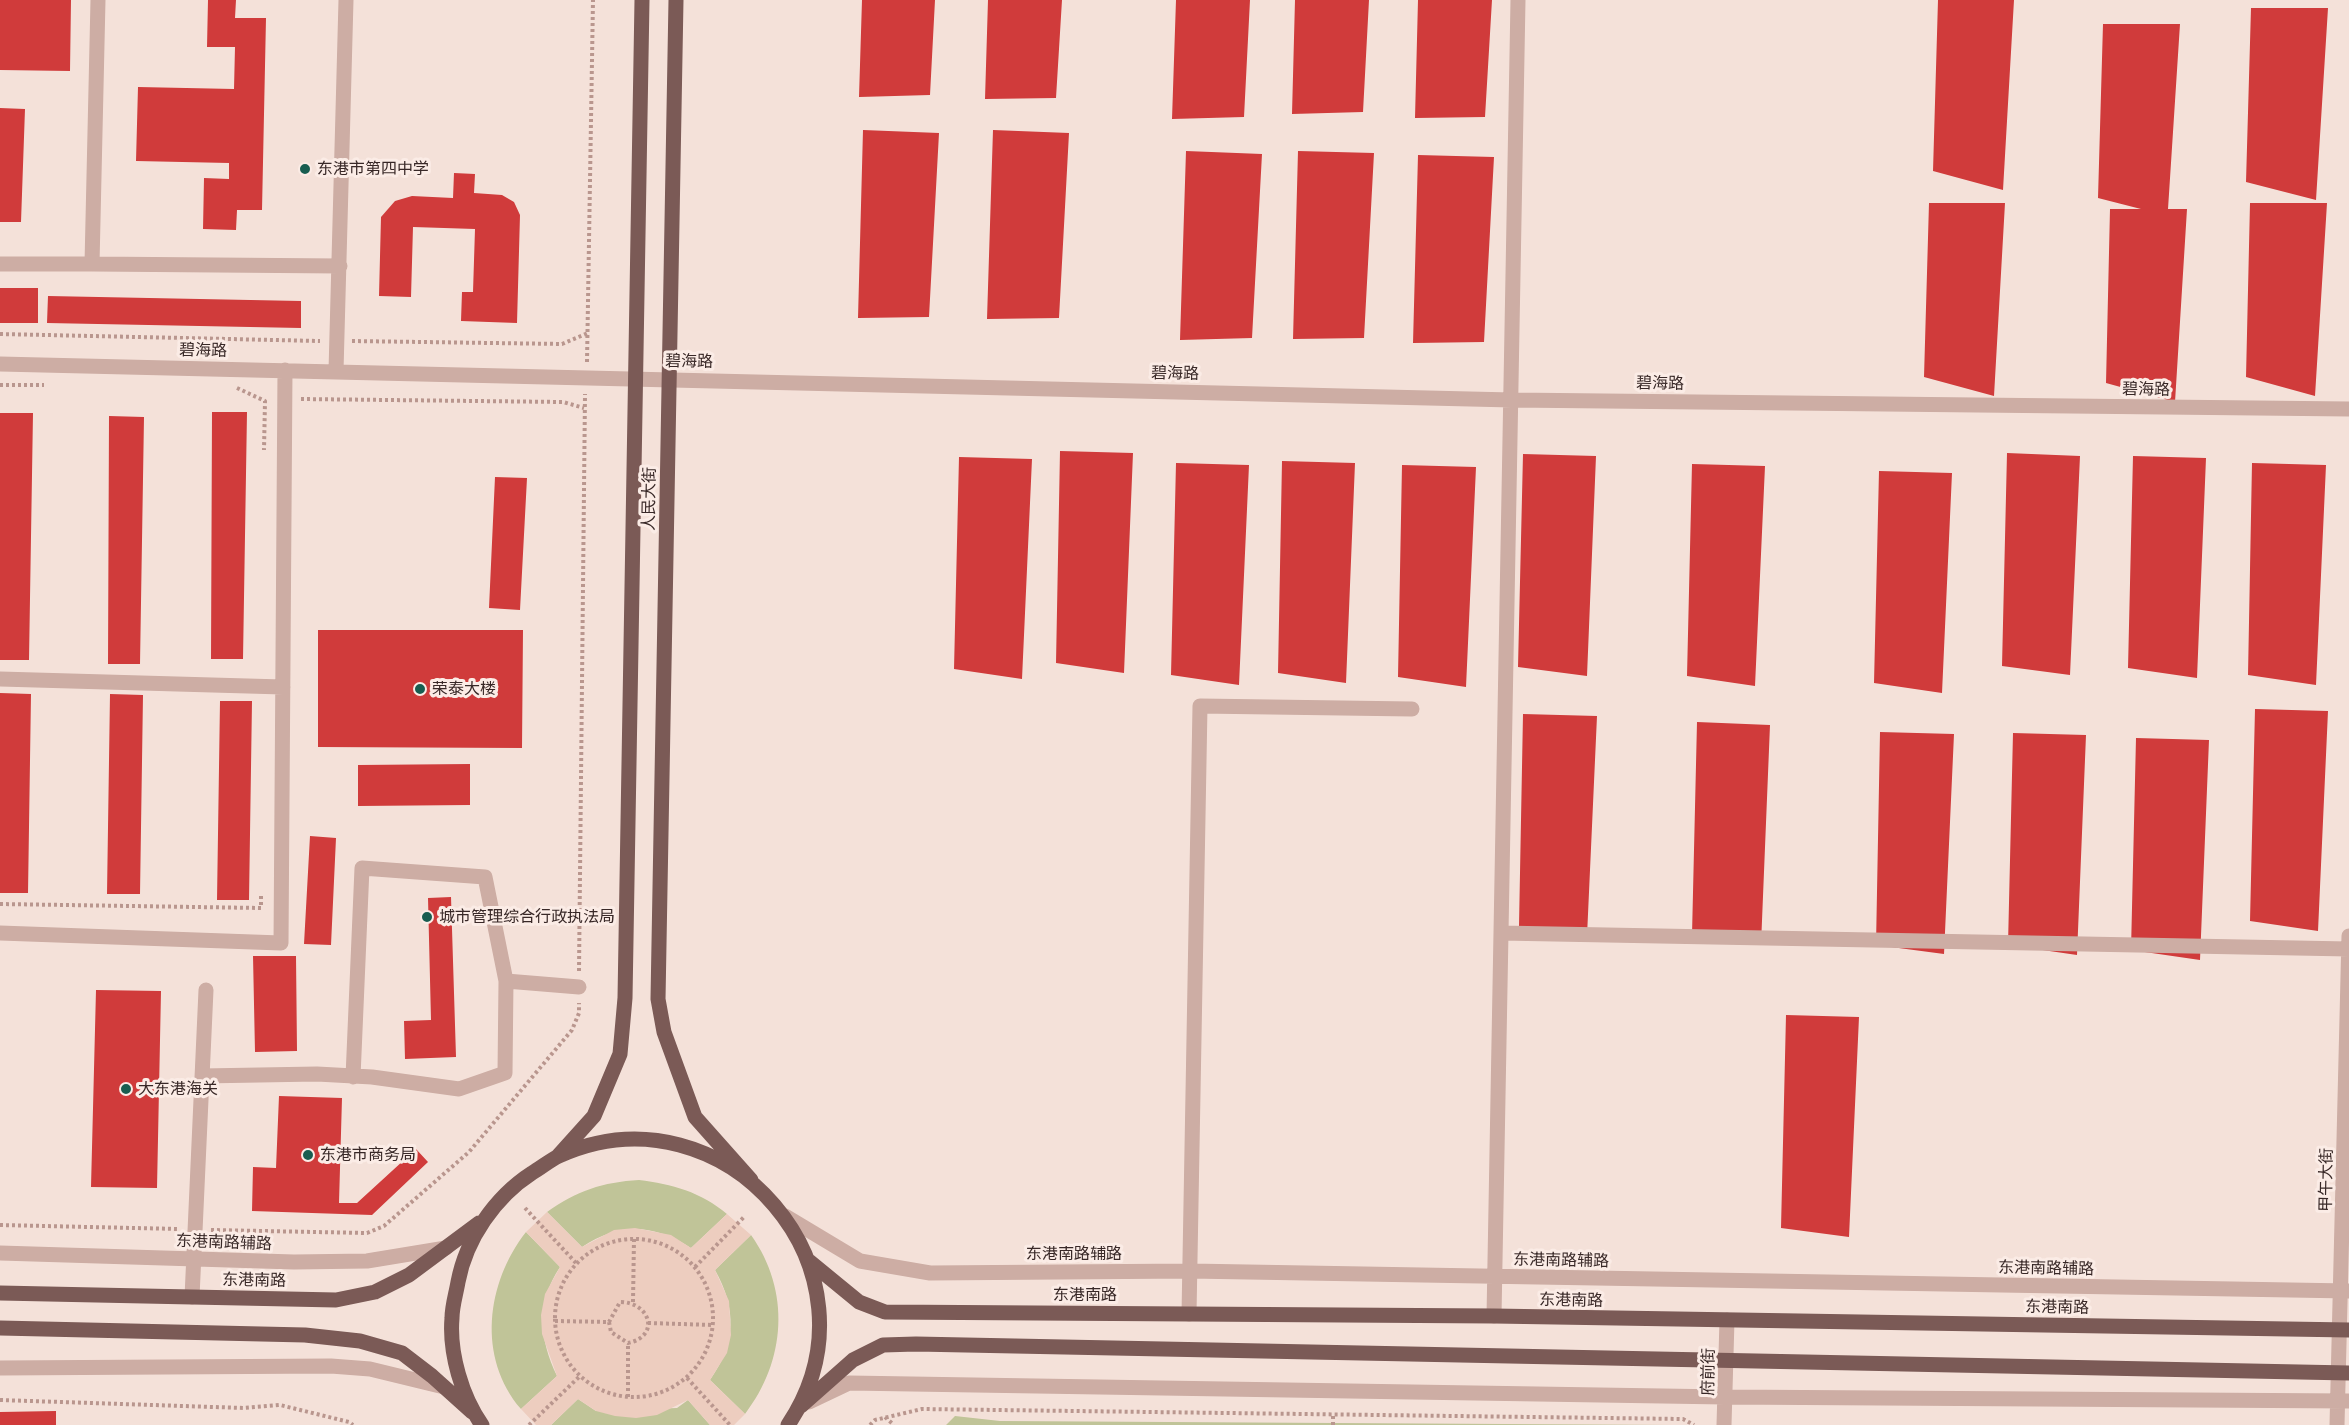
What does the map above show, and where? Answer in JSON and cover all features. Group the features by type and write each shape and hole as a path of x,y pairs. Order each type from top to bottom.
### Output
{"main road":[{"name":"人民大街","path":"558,1156 594,1116 620,1054 625,998 642,0"},
{"name":"人民大街","path":"676,0 658,999 664,1032 695,1117 785,1216 809,1261"},
{"path":"478,1419 457,1368 451,1319 461,1266 484,1220 516,1184 558,1156 606,1142 658,1140 704,1152 752,1180"},
{"name":"东港南路","path":"0,1293 336,1300 375,1292 409,1275 484,1220"},
{"path":"801,1406 817,1357 819,1308 809,1261"},
{"name":"东港南路","path":"809,1261 859,1302 885,1312 1494,1316 2345,1330"},
{"path":"0,1328 305,1335 360,1341 402,1353 444,1387 478,1419"},
{"path":"788,1425 801,1406 853,1360 883,1345 2344,1373"}],"street":[{"path":"92,264 98,0"},
{"path":"336,371 346,0"},
{"path":"1494,1316 1518,0"},
{"path":"0,264 340,266"},
{"name":"碧海路","path":"0,364 1512,400 2349,409"},
{"path":"0,933 281,943 285,370"},
{"path":"0,680 283,687"},
{"path":"1189,1314 1200,706 1412,709"},
{"path":"202,1076 353,1077 459,1089 505,1073 507,981 485,877 362,868 353,1077"},
{"path":"1501,933 2349,949"},
{"name":"甲午大街","path":"2337,1425 2343,1401 2344,1373 2349,936"},
{"path":"507,981 579,987"},
{"path":"192,1297 206,990"},
{"name":"东港南路辅路","path":"785,1216 860,1261 930,1273 1190,1271 2346,1291"},
{"name":"东港南路辅路","path":"0,1253 294,1262 367,1261 446,1248"},
{"name":"府前街","path":"1724,1425 1727,1320"},
{"path":"0,1368 331,1366 370,1369 444,1387"},
{"path":"801,1406 849,1383 1725,1397 2343,1401"}],"path":[{"path":"0,1225 367,1233 384,1226 469,1152 572,1029 579,1013 585,562 584,408 588,333 593,0"},
{"path":"0,334 562,344 588,333"},
{"path":"0,385 46,385"},
{"path":"233,385 264,401 285,398 563,402 584,408"},
{"path":"264,401 264,461"},
{"path":"0,904 261,908 261,885"},
{"path":"525,1208 576,1263"},
{"path":"695,1267 744,1217"},
{"path":"633,1302 634,1238"},
{"path":"634,1238 645,1238 669,1245 695,1267 705,1280 713,1305 714,1325 704,1356 687,1378 663,1392 636,1398 609,1394 580,1376 566,1360 556,1334 555,1321 555,1309 561,1284 576,1263 596,1247 620,1239 634,1238"},
{"path":"620,1302 633,1302 646,1313 648,1323 646,1334 628,1343 611,1332 609,1322 620,1302"},
{"path":"555,1321 609,1322"},
{"path":"648,1323 714,1325"},
{"path":"628,1343 628,1397"},
{"path":"529,1425 580,1376"},
{"path":"687,1378 730,1425"},
{"path":"0,1400 244,1408 280,1405 349,1422 353,1425"},
{"path":"870,1425 875,1420 922,1409 1683,1419 1694,1425"},
{"path":"1333,1415 1333,1425"},
{"path":"885,1417 894,1425"}],"green space":[{"path":"639,1180 686,1190 707,1200 727,1214 691,1248 663,1234 636,1229 610,1233 582,1247 547,1212 569,1198 590,1189"},
{"path":"526,1232 560,1267 547,1294 543,1321 546,1348 557,1376 521,1409 507,1389 498,1367 493,1344 492,1320 495,1297 502,1274 512,1252"},
{"path":"751,1235 773,1279 778,1326 769,1372 745,1414 710,1380 725,1353 730,1326 727,1298 715,1270"},
{"path":"578,1399 596,1411 677,1408 688,1400 710,1425 551,1425"},
{"path":"955,1416 1000,1421 1673,1425 946,1425"}],"shaded area":[{"path":"547,1212 582,1247 614,1230 635,1228 671,1235 691,1248 727,1214 751,1235 715,1270 729,1301 731,1335 727,1353 710,1380 745,1414 734,1425 710,1425 688,1400 657,1415 636,1418 596,1411 578,1399 551,1425 536,1425 521,1409 557,1376 542,1334 541,1315 545,1294 560,1267 526,1232"}],"building":[{"path":"0,0 71,0 70,71 0,70"},
{"path":"208,0 236,0 235,18 266,18 262,210 237,210 236,230 203,229 204,178 229,179 229,163 136,161 138,87 234,89 235,47 207,47"},
{"path":"862,0 935,0 930,95 859,97"},
{"path":"988,0 1062,0 1056,98 985,99"},
{"path":"1176,0 1250,0 1244,117 1172,119"},
{"path":"1295,0 1369,0 1363,112 1292,114"},
{"path":"1418,0 1492,0 1485,117 1415,118"},
{"path":"1938,0 2014,0 2003,190 1933,171"},
{"path":"2251,8 2328,8 2316,200 2246,182"},
{"path":"2103,24 2180,24 2168,209 2187,209 2175,402 2106,383 2110,209 2141,209 2098,198"},
{"path":"0,108 25,109 21,222 0,222"},
{"path":"863,130 939,133 929,317 858,318"},
{"path":"993,130 1069,133 1059,318 987,319"},
{"path":"1186,151 1262,154 1252,338 1180,340"},
{"path":"1298,151 1374,153 1364,338 1293,339"},
{"path":"1418,155 1494,157 1484,342 1413,343"},
{"path":"454,173 475,174 474,193 502,195 514,202 520,215 517,323 461,321 462,292 473,292 475,229 413,227 411,297 379,296 381,217 395,201 412,196 453,198"},
{"path":"1929,203 2005,203 1994,396 1924,377"},
{"path":"2250,203 2327,203 2315,396 2246,377"},
{"path":"0,288 38,288 38,323 0,323"},
{"path":"48,296 301,301 301,328 47,323"},
{"path":"212,412 247,412 243,659 211,659"},
{"path":"0,413 33,413 29,660 0,660"},
{"path":"109,416 144,417 140,664 108,664"},
{"path":"1060,451 1133,453 1124,673 1056,663"},
{"path":"2007,453 2080,456 2070,675 2002,666"},
{"path":"1523,454 1596,456 1587,676 1518,667"},
{"path":"2133,456 2206,458 2197,678 2128,668"},
{"path":"959,457 1032,459 1022,679 954,669"},
{"path":"1282,461 1355,463 1346,683 1278,673"},
{"path":"1176,463 1249,465 1239,685 1171,675"},
{"path":"2252,463 2326,465 2316,685 2248,675"},
{"path":"1692,464 1765,466 1755,686 1687,676"},
{"path":"1402,465 1476,467 1466,687 1398,677"},
{"path":"1879,471 1952,473 1942,693 1874,683"},
{"path":"495,477 527,478 520,610 489,608"},
{"name":"荣泰大楼","path":"318,630 523,630 522,748 318,747"},
{"path":"0,693 31,694 28,893 0,893"},
{"path":"110,694 143,695 140,894 107,894"},
{"path":"220,701 252,701 249,900 217,900"},
{"path":"2255,709 2328,711 2318,931 2250,921"},
{"path":"1523,714 1597,716 1587,936 1519,926"},
{"path":"1697,722 1770,725 1761,945 1692,935"},
{"path":"1880,732 1954,734 1944,954 1876,945"},
{"path":"2013,733 2086,735 2077,955 2008,945"},
{"path":"2136,738 2209,740 2200,960 2131,950"},
{"path":"470,764 470,805 358,806 358,765"},
{"path":"310,836 336,838 331,945 304,944"},
{"path":"451,897 456,1057 405,1059 404,1021 431,1020 428,898"},
{"path":"253,956 296,956 297,1051 255,1052"},
{"name":"大东港海关","path":"96,990 161,991 157,1188 91,1187"},
{"path":"1786,1015 1859,1017 1849,1237 1781,1228"},
{"name":"东港市商务局","path":"279,1096 342,1098 339,1203 357,1203 416,1149 428,1162 372,1215 252,1211 253,1167 276,1168"},
{"path":"56,1411 56,1425 0,1425 0,1412"}],"place":[{"name":"东港市第四中学","path":"305,169"},
{"name":"荣泰大楼","path":"420,689"},
{"name":"城市管理综合行政执法局","path":"427,917"},
{"name":"大东港海关","path":"126,1089"},
{"name":"东港市商务局","path":"308,1155"}]}
